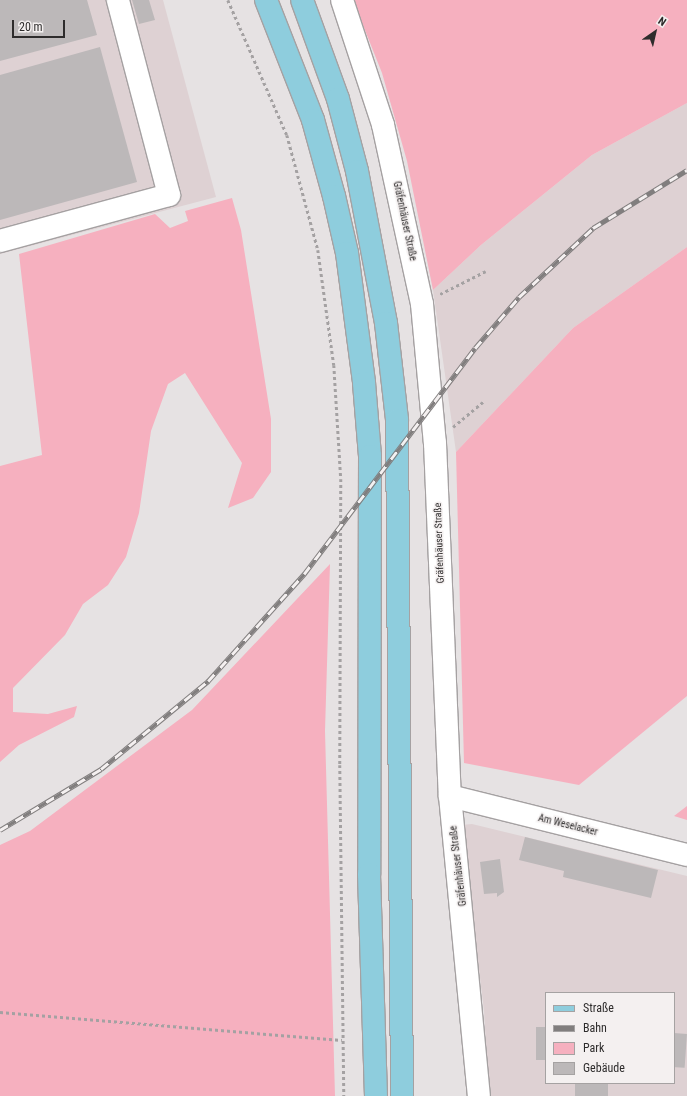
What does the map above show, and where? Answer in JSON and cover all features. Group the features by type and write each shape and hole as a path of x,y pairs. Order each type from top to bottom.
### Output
{"main road":[{"path":"266,0 313,120 334,196 348,253 364,383 370,456 369,874 376,1096"},
{"path":"302,0 338,99 357,171 386,323 397,420 402,1096"}],"street":[{"path":"0,241 169,195 118,0"},
{"name":"Gräfenhäuser Straße","path":"342,0 384,125 422,304 434,443 450,796 479,1096"},
{"name":"Am Weselacker","path":"450,796 687,855"}],"path":[{"path":"228,0 287,135 318,250 334,365 341,479 342,1040 344,1096"},
{"path":"422,304 486,271"},
{"path":"434,443 483,402"},
{"path":"0,1012 342,1040"}],"shaded area":[{"path":"0,0 163,0 216,197 0,254"},
{"path":"687,103 687,247 573,328 456,452 433,290 481,245 592,155"},
{"path":"472,824 687,876 687,1096 489,1096 484,1010 461,825"}],"green space":[{"path":"353,0 687,0 687,103 592,155 481,245 433,290 407,161 382,73"},
{"path":"232,198 241,230 271,419 271,472 253,498 228,508 242,463 185,373 168,384 151,431 139,513 126,557 108,585 83,604 65,635 13,688 13,712 48,714 77,706 74,717 19,745 0,762 0,466 42,455 19,254 155,214 170,228 188,221 185,211"},
{"path":"687,247 687,696 579,785 464,763 456,452 573,328"},
{"path":"330,564 325,731 335,1096 0,1096 0,845 30,831 192,710"},
{"path":"687,806 687,820 674,816"}],"building":[{"path":"0,0 87,0 97,35 0,61"},
{"path":"132,0 149,0 155,20 139,24"},
{"path":"100,47 137,182 0,220 0,75"},
{"path":"525,837 658,870 651,898 563,877 564,871 519,860"},
{"path":"500,859 504,892 497,897 497,893 484,894 480,862"},
{"path":"536,1027 545,1027 545,1060 536,1060"},
{"path":"675,1033 687,1034 685,1068 675,1067"},
{"path":"575,1084 608,1084 608,1096 575,1096"}],"railway":[{"path":"0,830 101,769 208,681 304,574 475,348 519,297 593,228 687,170"}]}
